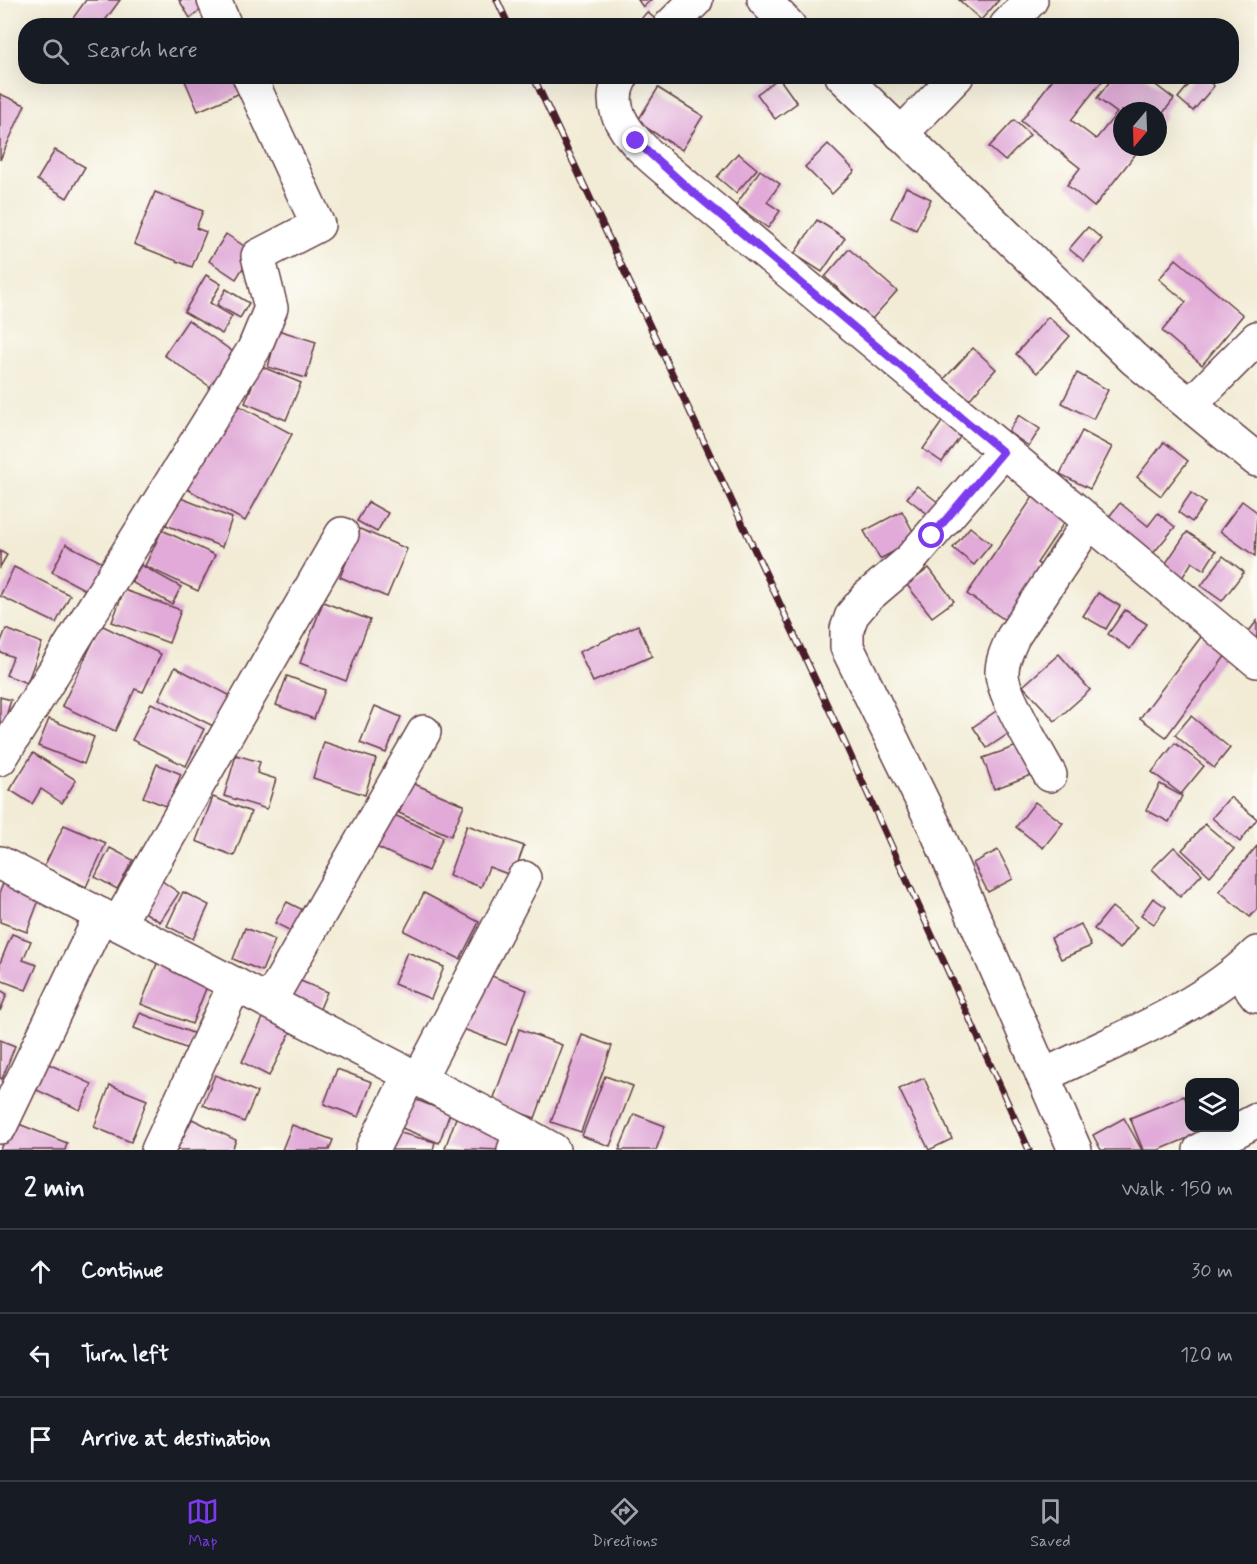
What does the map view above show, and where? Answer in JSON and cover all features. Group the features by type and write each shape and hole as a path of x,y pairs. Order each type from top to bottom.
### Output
{"street":[{"path":"214,0 222,18"},
{"path":"678,18 696,0"},
{"path":"764,0 781,18"},
{"path":"1014,18 1031,0"},
{"path":"0,759 254,349 271,308 258,256 318,225 253,84"},
{"path":"617,84 614,102 620,120 636,141 688,188 1257,661"},
{"path":"850,84 1134,359 1257,460"},
{"path":"901,134 949,84"},
{"path":"1190,405 1257,338"},
{"path":"1003,452 908,562 867,597 852,615 847,629 847,647 935,827 1075,1150"},
{"path":"1050,775 1006,691 1001,674 1013,637 1089,522"},
{"path":"0,1127 110,920 342,534"},
{"path":"269,1002 424,732"},
{"path":"0,863 414,1077 518,1141 553,1150"},
{"path":"372,1150 524,878"},
{"path":"1043,1076 1251,973"},
{"path":"158,1150 235,984"},
{"path":"1208,1148 1257,1120"}],"building":[{"path":"86,0 120,0 107,18 73,18"},
{"path":"179,0 206,0 209,4 190,18"},
{"path":"638,0 651,0 643,7"},
{"path":"959,0 999,0 983,18 979,18"},
{"path":"647,12 654,18 642,18"},
{"path":"186,84 250,84 252,88 198,111"},
{"path":"771,84 783,84 797,103 775,119 757,94"},
{"path":"1049,84 1100,84 1071,120 1096,139 1113,118 1113,156 1134,156 1094,207 1067,185 1080,168 1021,121"},
{"path":"1108,84 1154,84 1174,99 1167,108 1167,102 1113,102 1113,110 1097,98"},
{"path":"1189,84 1214,86 1193,111 1178,98"},
{"path":"658,88 703,116 682,150 637,122"},
{"path":"0,94 25,105 0,160"},
{"path":"1014,120 1030,135 1005,161 989,147"},
{"path":"828,144 855,171 832,194 805,167"},
{"path":"55,150 85,167 67,198 37,180"},
{"path":"738,153 757,169 736,193 717,177"},
{"path":"760,170 780,184 767,202 780,211 768,228 736,205"},
{"path":"906,187 931,199 916,230 891,218"},
{"path":"155,192 203,211 196,228 206,232 192,267 134,244"},
{"path":"817,220 845,238 822,272 794,254"},
{"path":"1088,227 1102,239 1084,261 1069,249"},
{"path":"226,234 253,252 236,279 209,261"},
{"path":"849,249 897,291 872,319 825,277"},
{"path":"1176,259 1243,315 1202,365 1162,331 1186,302 1159,279"},
{"path":"206,275 221,284 210,303 232,316 222,334 184,312"},
{"path":"226,289 249,303 240,318 217,305"},
{"path":"1048,317 1070,336 1037,373 1016,354"},
{"path":"188,320 236,354 212,388 164,355"},
{"path":"278,330 316,342 306,378 268,367"},
{"path":"973,348 996,369 968,401 944,379"},
{"path":"260,366 301,383 286,420 245,403"},
{"path":"1077,373 1108,390 1093,419 1062,403"},
{"path":"234,403 292,434 245,521 187,489"},
{"path":"1019,415 1040,429 1029,446 1008,432"},
{"path":"944,419 963,433 942,462 923,449"},
{"path":"1082,431 1112,447 1090,489 1060,474"},
{"path":"1164,442 1188,461 1161,496 1137,477"},
{"path":"917,486 939,503 929,515 907,498"},
{"path":"1037,491 1070,514 1037,563 1048,570 1011,624 967,594"},
{"path":"1191,493 1205,503 1192,522 1178,512"},
{"path":"178,497 232,518 222,547 166,525"},
{"path":"1242,501 1257,512 1255,556 1220,531"},
{"path":"368,502 388,513 377,532 357,521"},
{"path":"1120,503 1148,526 1158,513 1175,527 1151,556 1107,519"},
{"path":"902,511 917,539 880,559 864,531"},
{"path":"970,527 991,544 974,565 953,548"},
{"path":"360,529 407,549 387,597 340,577"},
{"path":"162,530 215,555 198,591 145,566"},
{"path":"1187,532 1216,551 1204,570 1192,562 1182,578 1164,566"},
{"path":"66,544 107,565 93,594 52,572"},
{"path":"0,551 7,555 0,567"},
{"path":"1223,556 1244,572 1222,601 1201,586"},
{"path":"141,565 181,587 172,604 131,582"},
{"path":"14,567 70,595 56,623 0,596"},
{"path":"929,568 954,601 932,617 907,585"},
{"path":"124,590 181,610 169,643 112,622"},
{"path":"1098,593 1120,606 1106,629 1083,616"},
{"path":"323,602 370,620 346,681 300,663"},
{"path":"1125,610 1147,624 1130,649 1108,634"},
{"path":"1257,621 1257,646 1245,636"},
{"path":"101,625 161,654 143,692 135,689 115,731 62,706"},
{"path":"638,625 652,656 593,682 579,652"},
{"path":"6,629 42,643 27,683 6,675 13,657 0,652 0,644"},
{"path":"1204,633 1229,651 1166,737 1140,718"},
{"path":"1059,654 1090,690 1055,721 1023,686"},
{"path":"175,667 231,696 215,727 159,699"},
{"path":"287,676 325,690 314,719 276,705"},
{"path":"0,697 11,700 4,723 0,722"},
{"path":"151,703 204,729 186,766 132,740"},
{"path":"375,706 401,717 386,753 360,743"},
{"path":"1002,707 1017,728 987,748 973,727"},
{"path":"1191,716 1230,748 1214,768 1175,735"},
{"path":"49,719 94,737 84,764 38,746"},
{"path":"324,742 376,759 365,795 313,778"},
{"path":"1175,743 1204,766 1181,794 1152,772"},
{"path":"1023,744 1034,774 994,789 983,758"},
{"path":"33,753 76,780 62,803 41,789 32,804 10,790"},
{"path":"236,755 260,762 257,773 276,779 267,809 224,796"},
{"path":"157,764 181,774 168,807 143,797"},
{"path":"412,783 464,805 451,836 399,813"},
{"path":"1160,784 1182,796 1169,822 1146,810"},
{"path":"213,797 251,812 234,856 196,841"},
{"path":"1230,797 1257,819 1240,842 1212,818"},
{"path":"1035,802 1063,823 1043,848 1016,827"},
{"path":"392,814 443,837 428,871 376,847"},
{"path":"1205,824 1234,849 1210,876 1182,850"},
{"path":"64,825 106,843 86,887 44,867"},
{"path":"467,825 524,846 513,876 489,867 481,887 449,875"},
{"path":"1257,846 1257,909 1250,917 1219,891"},
{"path":"1174,847 1202,874 1180,897 1152,869"},
{"path":"110,848 133,860 117,889 95,877"},
{"path":"998,850 1013,879 988,892 973,863"},
{"path":"6,877 42,892 27,932 0,922 0,891"},
{"path":"158,878 179,893 160,922 138,908"},
{"path":"183,892 209,905 193,939 167,926"},
{"path":"424,893 479,922 460,959 404,931"},
{"path":"1153,898 1166,907 1154,924 1141,915"},
{"path":"287,902 305,911 293,932 275,923"},
{"path":"1112,907 1137,927 1120,949 1094,929"},
{"path":"1081,924 1091,946 1061,959 1051,938"},
{"path":"245,928 275,940 262,971 233,959"},
{"path":"12,934 31,941 23,960 37,965 26,990 0,980 0,963"},
{"path":"407,952 444,967 431,999 394,984"},
{"path":"158,961 209,981 192,1024 141,1004"},
{"path":"479,971 527,990 506,1045 458,1027"},
{"path":"291,977 327,992 319,1011 283,997"},
{"path":"0,990 7,994 0,1011"},
{"path":"140,1013 195,1034 188,1049 134,1028"},
{"path":"264,1016 292,1029 269,1076 242,1062"},
{"path":"519,1029 562,1045 535,1118 492,1103"},
{"path":"582,1035 612,1046 581,1132 551,1122"},
{"path":"0,1040 15,1046 2,1079 0,1078"},
{"path":"40,1060 92,1084 80,1110 28,1086"},
{"path":"337,1069 372,1082 359,1117 324,1104"},
{"path":"215,1075 257,1092 244,1122 203,1105"},
{"path":"605,1076 633,1086 610,1146 582,1136"},
{"path":"924,1078 952,1139 929,1150 899,1089"},
{"path":"110,1085 147,1100 131,1142 94,1127"},
{"path":"1184,1096 1185,1132 1200,1133 1159,1150 1143,1150 1130,1118"},
{"path":"409,1097 450,1113 439,1143 397,1126"},
{"path":"634,1114 665,1126 656,1150 619,1150"},
{"path":"457,1115 507,1134 501,1150 445,1148"},
{"path":"1124,1118 1142,1150 1101,1150 1093,1135"},
{"path":"192,1119 236,1140 232,1150 177,1150"},
{"path":"11,1121 67,1143 65,1150 0,1150"},
{"path":"292,1125 333,1140 329,1150 282,1150"},
{"path":"385,1129 435,1142 433,1150 380,1150"}],"railway":[{"path":"497,0 505,18"},
{"path":"537,84 843,739 1029,1150"}],"route":[{"path":"636,141 688,188 1003,452 932,536"}]}
